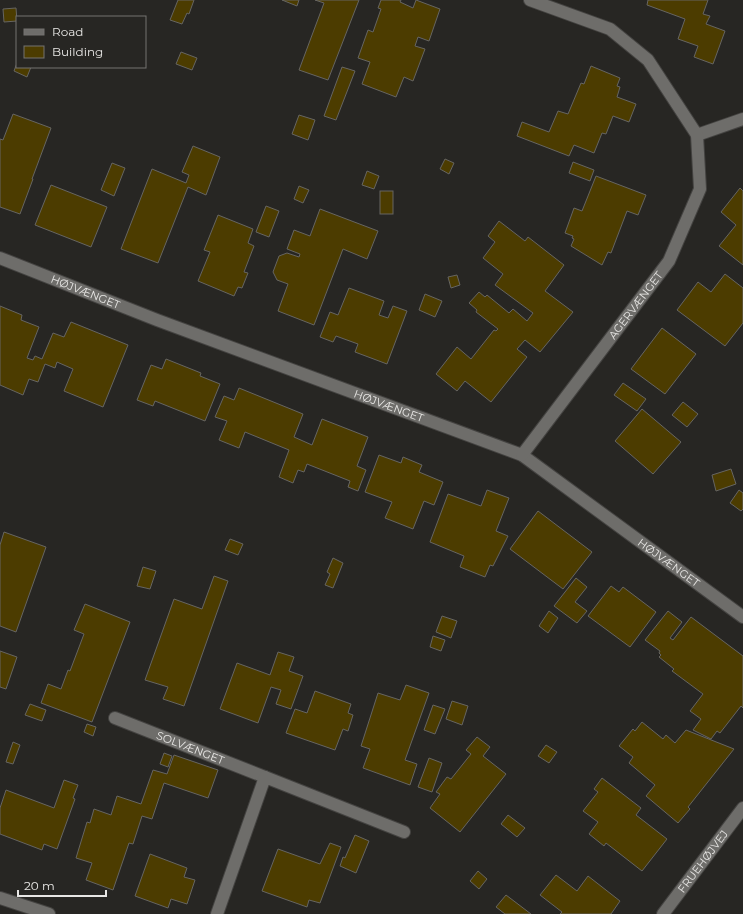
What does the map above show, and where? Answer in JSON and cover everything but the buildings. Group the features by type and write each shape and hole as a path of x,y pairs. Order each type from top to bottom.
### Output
{"street":[{"name":"AGERVÆNGET","path":"522,455 669,261 700,188 697,135 648,60 610,29 530,0"},
{"path":"697,135 743,119"},
{"name":"HØJVÆNGET","path":"0,258 157,320 522,455 743,617"},
{"name":"SOLVÆNGET","path":"115,718 404,832"},
{"path":"217,914 265,777"},
{"name":"FRUEHØJVEJ","path":"663,914 743,808"},
{"path":"0,898 49,914"}]}
